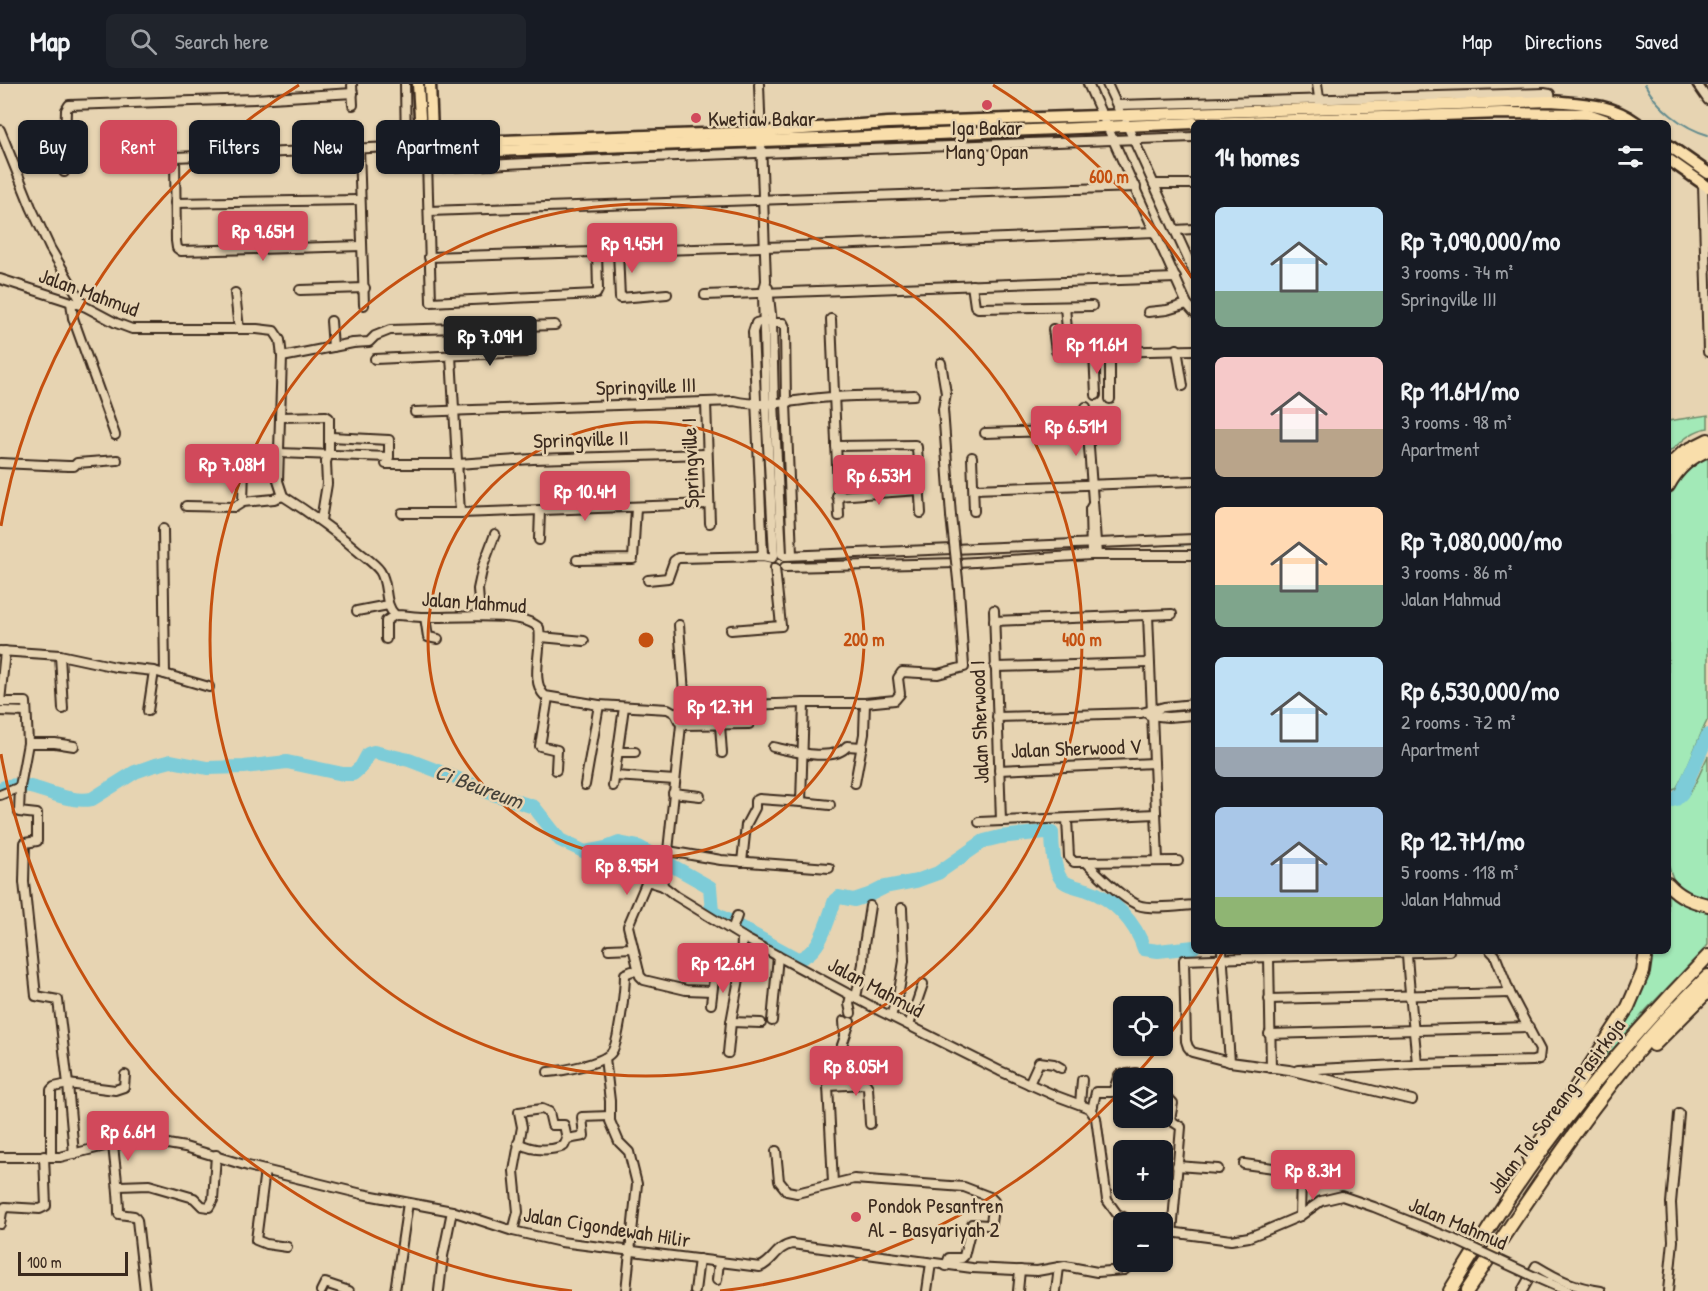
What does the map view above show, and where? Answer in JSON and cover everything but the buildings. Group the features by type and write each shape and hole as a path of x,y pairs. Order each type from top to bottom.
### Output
{"highway":[{"path":"1671,464 1684,452 1708,440"},
{"path":"1671,482 1689,460 1708,450"},
{"path":"1671,887 1677,894 1692,902 1708,905"},
{"path":"1509,1198 1536,1147 1628,1007 1640,980 1645,954"},
{"name":"Jalan Tol Soreang–Pasirkoja","path":"1450,1291 1509,1198 1599,1076 1669,996 1708,956"},
{"name":"Jalan Tol Soreang–Pasirkoja","path":"1467,1291 1576,1130 1663,1023 1708,976"},
{"path":"1602,1097 1708,991"}],"main road":[{"path":"418,84 424,120"},
{"path":"427,120 430,84"},
{"path":"500,147 762,142 888,123 1102,115 1119,110 1320,101 1434,100 1502,108 1551,101 1594,104 1606,107 1631,120"},
{"path":"1220,120 1320,101 1502,108 1588,114 1603,120"},
{"path":"500,149 650,151 762,142 1191,123"},
{"path":"1671,148 1706,181"},
{"path":"1671,161 1706,181"}],"street":[{"path":"405,84 407,120"},
{"path":"759,84 778,555"},
{"path":"1088,84 1191,309"},
{"path":"1107,84 1191,265"},
{"path":"1697,84 1708,100"},
{"path":"66,120 66,110 69,105 255,99 353,88 353,105"},
{"path":"1434,100 1548,93 1551,101"},
{"path":"0,130 50,248 84,306"},
{"path":"921,134 921,147"},
{"path":"762,142 921,147 1191,137"},
{"path":"292,151 175,157 177,248 181,251 362,246"},
{"path":"500,160 650,151"},
{"path":"360,174 364,305"},
{"path":"427,174 430,298 434,303 596,294 598,290 597,252"},
{"path":"1706,181 1708,352"},
{"path":"1154,184 1191,184"},
{"path":"429,211 1136,187"},
{"path":"175,203 360,200"},
{"path":"1175,230 1191,229"},
{"path":"429,257 1155,232"},
{"path":"618,251 620,298 667,294"},
{"path":"705,295 1176,278"},
{"name":"Jalan Mahmud","path":"0,279 84,306 116,323 137,330 274,331 280,340 282,357 278,484 283,496 321,520 376,567 383,577 388,605 395,615 480,616 532,622 539,628 541,637 537,682 540,690 548,697"},
{"path":"972,285 975,306 978,308 1092,306"},
{"path":"300,290 365,288"},
{"path":"235,293 238,329"},
{"path":"71,302 73,318 115,435"},
{"path":"1148,312 1167,310 1187,304"},
{"path":"1065,307 1069,352"},
{"path":"831,319 839,516"},
{"path":"330,321 333,347"},
{"path":"730,630 781,626 775,568 771,564 778,555 786,399 785,327 783,323 756,323 753,332 755,399 778,555 787,561 785,567"},
{"path":"282,357 369,342 375,336 390,330 555,325"},
{"path":"1053,329 1056,352 1191,350"},
{"path":"1177,349 1183,386"},
{"path":"375,359 526,351"},
{"path":"1094,352 1096,395"},
{"path":"1110,352 1110,399"},
{"path":"451,356 459,513"},
{"path":"675,713 685,707 865,703 895,700 901,691 898,678 902,672 938,674 964,667 943,409 946,393 941,363"},
{"name":"Springville III","path":"415,412 706,402 734,400 745,396 770,400 805,400 914,395"},
{"name":"Springville I","path":"706,402 710,523"},
{"path":"1086,407 1094,555"},
{"path":"280,417 326,416 329,418 331,437 326,462 327,484 321,520"},
{"path":"985,433 1087,430"},
{"path":"279,453 389,457 389,440 331,437"},
{"path":"836,446 915,445 917,447 921,513"},
{"name":"Springville II","path":"386,464 458,464 533,459 706,454"},
{"path":"972,457 974,511"},
{"path":"0,463 68,466 77,463 117,460"},
{"path":"217,467 243,468 243,502"},
{"path":"974,489 1191,481"},
{"path":"837,496 919,490"},
{"path":"186,506 235,507 243,502 283,496"},
{"path":"402,513 636,508 708,504"},
{"path":"576,560 633,558 636,508"},
{"path":"539,540 540,510"},
{"path":"163,529 165,674"},
{"path":"480,616 478,589 483,566 495,534"},
{"path":"648,580 668,578 678,558 1191,539"},
{"path":"968,548 969,561"},
{"path":"775,568 1094,555 1191,555"},
{"path":"357,611 388,605"},
{"name":"Jalan Sherwood I","path":"994,610 1001,821"},
{"path":"994,621 1172,614"},
{"path":"386,639 386,621 395,615"},
{"path":"1148,615 1158,861"},
{"path":"425,617 428,637 438,639"},
{"path":"679,625 685,707"},
{"path":"541,637 584,640"},
{"path":"26,712 0,711 3,651 60,655 108,666 154,671 209,687"},
{"path":"60,655 63,710"},
{"path":"995,667 1149,663"},
{"path":"148,711 154,671"},
{"path":"556,770 557,750 540,746 548,697 598,705 668,710 675,713 681,725 663,886 647,881 628,926 639,972 644,980 686,990 712,991"},
{"path":"0,702 26,702 28,743 20,787 19,813 38,814 38,841 25,843 24,882 36,996 58,1000 74,1154"},
{"path":"801,802 804,703"},
{"path":"855,783 862,747 865,703"},
{"path":"585,785 598,705"},
{"path":"1152,712 1191,705"},
{"path":"613,786 624,707"},
{"path":"997,717 1141,712 1191,716"},
{"path":"681,725 749,724"},
{"path":"720,725 722,753"},
{"path":"28,743 56,743 74,746"},
{"path":"773,747 802,754 836,754 847,746 862,747"},
{"path":"618,752 635,752"},
{"name":"Jalan Sherwood V","path":"999,770 1154,763"},
{"path":"615,776 675,780"},
{"path":"0,795 20,787"},
{"path":"673,793 700,796"},
{"path":"742,862 746,825 754,808 754,801 757,799 830,805"},
{"path":"979,822 1156,814"},
{"path":"1067,819 1069,857 1074,862 1178,861"},
{"path":"667,853 742,862 830,868"},
{"path":"1087,863 1138,905 1191,905"},
{"name":"Jalan Mahmud","path":"663,886 676,896 734,923 746,935 778,956 891,1016 1029,1084 1092,1110"},
{"path":"833,1183 828,1086 845,1035 849,1004 863,964 870,906"},
{"path":"891,1016 899,991 904,962 902,908"},
{"path":"728,1053 746,935"},
{"path":"609,949 633,948"},
{"path":"711,1004 716,959 712,953"},
{"path":"1217,954 1184,960 1186,1041 1192,1052 1230,1062 1289,1070 1412,1100"},
{"path":"1222,954 1230,1062"},
{"path":"1234,954 1269,957 1407,954 1409,996 1415,1031 1417,1064"},
{"path":"1289,1070 1539,1059 1540,1050 1510,993 1494,954"},
{"path":"772,1021 778,956"},
{"path":"1269,957 1271,1068"},
{"path":"548,1072 563,1071 605,1058 613,1052 625,995 625,974 632,971 639,972"},
{"path":"909,1025 923,984"},
{"path":"1269,999 1510,993"},
{"path":"731,1022 761,1023"},
{"path":"1269,1034 1529,1026"},
{"path":"605,1058 610,1121 620,1142 629,1152 638,1184 626,1291"},
{"path":"1029,1084 1039,1062 1061,1068"},
{"path":"0,1224 5,1207 40,1209 46,1206 51,1090 54,1087 68,1084 115,1090 123,1087 125,1075"},
{"path":"1080,1104 1083,1080"},
{"path":"828,1086 866,1084 870,1124"},
{"path":"1113,1092 1096,1092 1092,1110 1096,1118 1107,1200 1116,1212"},
{"path":"513,1231 518,1217 514,1171 518,1143 522,1127 519,1112 543,1105 549,1112 552,1125 564,1125 567,1139 564,1146 551,1150 527,1148 518,1143"},
{"path":"1668,1291 1674,1241 1670,1212 1679,1114"},
{"path":"567,1139 584,1136 582,1117 610,1116"},
{"path":"1096,1118 1106,1118"},
{"path":"1173,1122 1180,1126 1173,1220"},
{"name":"Jalan Cigondewah Hilir","path":"0,1157 74,1154 114,1144 156,1142 216,1155 265,1170 362,1194 452,1211 513,1231 561,1242 719,1262 763,1266 778,1249 792,1244 946,1266 1037,1271 1065,1266 1097,1272 1113,1270"},
{"path":"114,1144 116,1177 119,1186 119,1214 134,1216 136,1220 145,1291"},
{"path":"776,1151 778,1181 787,1191 797,1193 854,1179 964,1187 990,1197 994,1201 992,1223 972,1224 964,1256 949,1258 946,1266"},
{"path":"119,1186 149,1185 194,1198 202,1206 209,1207 213,1200 216,1155"},
{"path":"1244,1164 1296,1170 1299,1173 1300,1216"},
{"path":"1177,1166 1218,1169"},
{"path":"265,1170 256,1240 266,1244 287,1246"},
{"name":"Jalan Mahmud","path":"1173,1233 1232,1240 1249,1237 1300,1216 1322,1201 1334,1197 1348,1197 1453,1239 1567,1291"},
{"path":"395,1291 408,1203"},
{"path":"439,1291 452,1211"},
{"path":"695,1291 699,1259"},
{"path":"717,1280 719,1262"},
{"path":"927,1291 931,1263"},
{"path":"1522,1291 1535,1266 1569,1284 1601,1291"},
{"path":"1056,1291 1059,1267"},
{"path":"1018,1291 1020,1270"},
{"path":"321,1291 325,1283 349,1291"}],"green space":[{"path":"1708,415 1708,428 1691,434 1671,450 1671,421"},
{"path":"1708,457 1708,719 1685,772 1676,789 1671,790 1671,490 1673,483 1699,459"},
{"path":"1708,756 1708,898 1694,897 1683,891 1671,873 1671,806 1689,794"},
{"path":"1671,894 1686,905 1708,911 1708,945 1646,1010 1586,1082 1649,954 1671,954"}],"waterway":[{"path":"1645,84 1656,101 1671,116 1708,135"},
{"path":"1100,547 1191,544"},
{"path":"958,553 1040,549"},
{"path":"677,563 753,560"},
{"name":"Ci Beureum","path":"1671,800 1682,793 1708,735"},
{"name":"Ci Beureum","path":"0,789 22,786 68,798 92,799 135,772 171,761 207,768 287,762 353,774 361,767 368,754 374,752 409,760 487,792 534,807 560,840 585,852 619,843 639,847 710,887 712,912 797,959 812,951 817,944 826,927 835,900 839,897 854,900 885,887 916,881 938,873 984,841 1045,832 1052,833 1055,864 1061,879 1070,885 1097,894 1114,905 1129,921 1144,949 1158,951 1191,947"}],"place":[{"name":"Iga Bakar Mang Opan","path":"987,105"},
{"name":"Kwetiaw Bakar","path":"696,118"},
{"name":"Pondok Pesantren Al - Basyariyah 2","path":"856,1217"}]}
